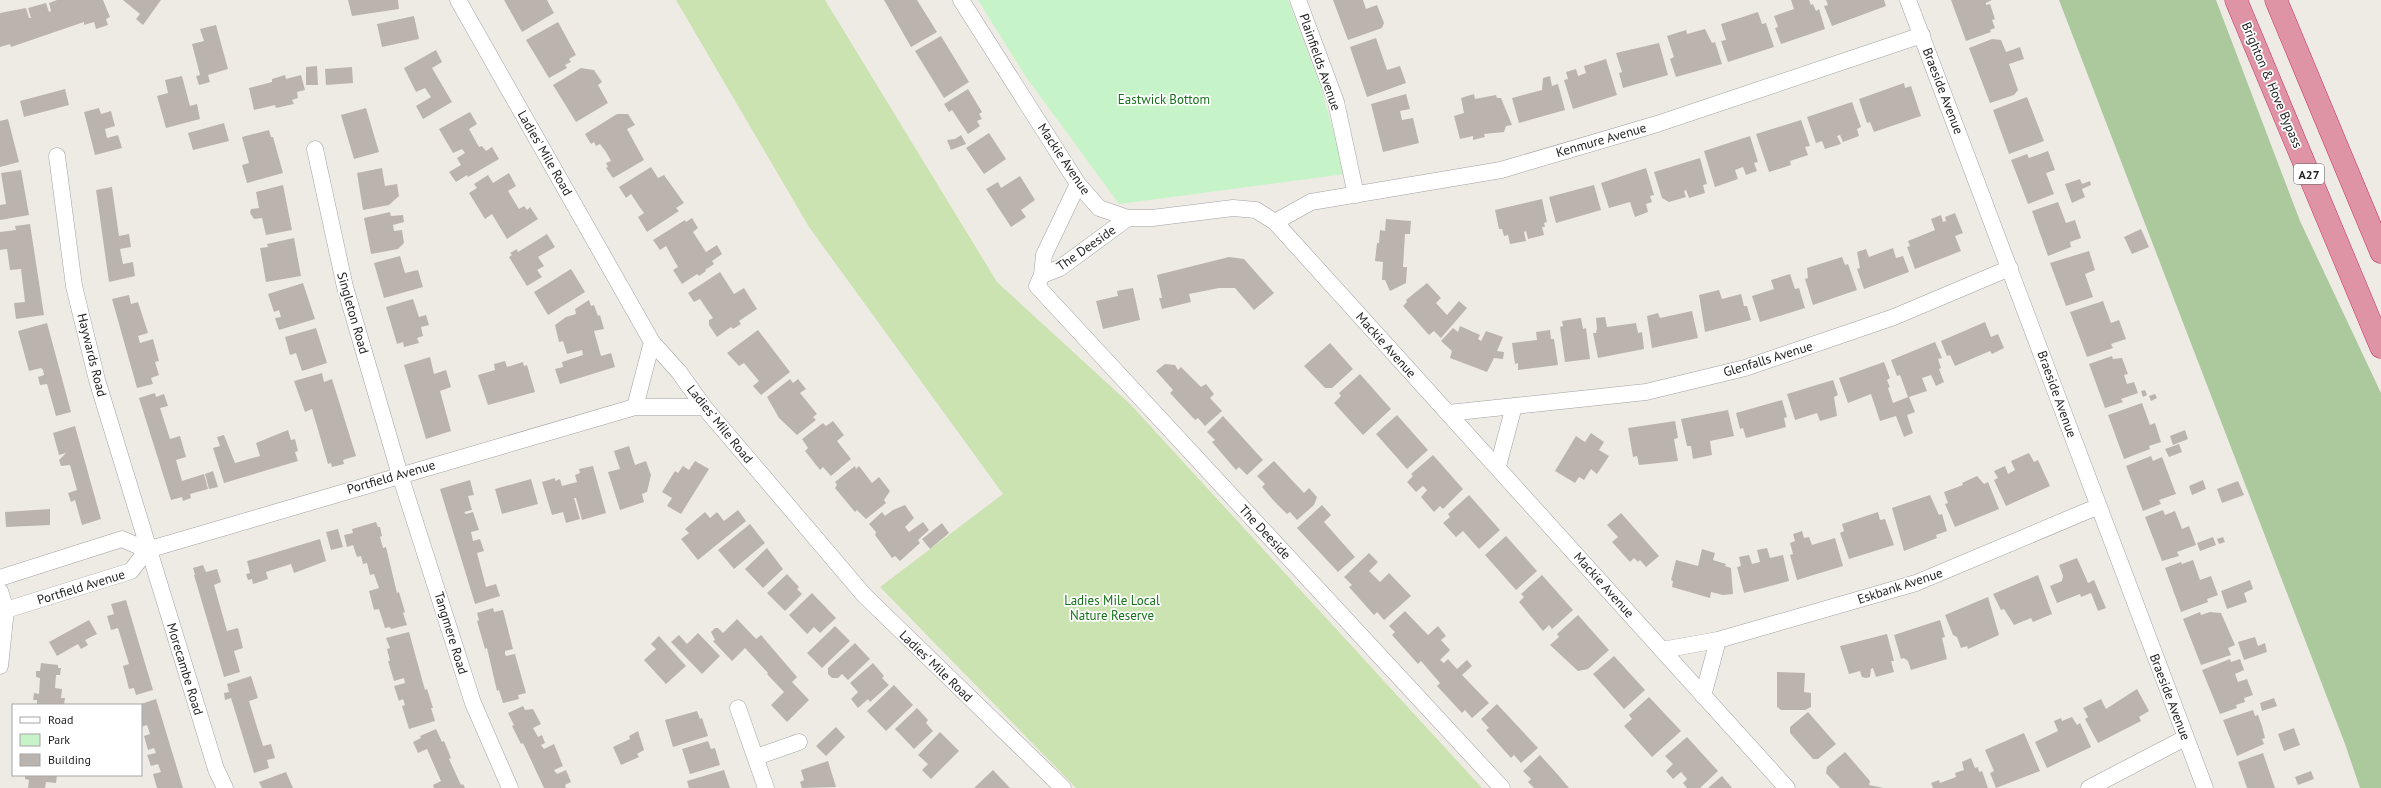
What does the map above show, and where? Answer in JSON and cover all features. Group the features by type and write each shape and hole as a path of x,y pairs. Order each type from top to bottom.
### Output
{"highway":[{"name":"Brighton & Hove Bypass","path":"2236,0 2381,347"},
{"name":"A27","path":"2276,0 2381,252"}],"street":[{"name":"Ladies' Mile Road","path":"458,0 652,342 679,372 704,407 864,595 1062,788"},
{"name":"Mackie Avenue","path":"961,0 1078,184 1099,208 1128,218 1152,218 1233,208 1256,210 1275,222 1498,466 1787,788"},
{"name":"Plainfields Avenue","path":"1298,0 1336,102 1356,195"},
{"name":"Braeside Avenue","path":"1908,0 2205,788"},
{"name":"Kenmure Avenue","path":"1275,222 1311,202 1501,170 1657,124 1922,35"},
{"name":"Singleton Road","path":"315,149 345,287 400,474"},
{"name":"Haywards Road","path":"57,156 74,286 97,380 147,550"},
{"name":"The Deeside","path":"1078,184 1044,255 1042,275 1037,286 1502,788"},
{"name":"The Deeside","path":"1042,275 1060,268 1128,218"},
{"name":"Glenfalls Avenue","path":"1448,413 1646,392 1745,368 1894,317 2010,268"},
{"path":"636,407 652,342"},
{"path":"1498,466 1514,406"},
{"name":"Portfield Avenue","path":"6,610 132,571 147,550 400,474 636,407 704,407"},
{"name":"Tangmere Road","path":"400,474 473,703 510,788"},
{"name":"Eskbank Avenue","path":"1662,650 1718,640 1916,584 2099,506"},
{"path":"0,578 122,540 147,550"},
{"name":"Morecambe Road","path":"147,550 216,769 225,788"},
{"path":"0,591 6,610 0,666"},
{"path":"1703,696 1718,640"},
{"path":"738,708 766,788"},
{"path":"2089,788 2185,738"},
{"path":"756,757 798,742"}],"green space":[{"name":"Ladies Mile Local Nature Reserve","path":"676,0 825,0 997,282 1131,405 1482,788 1076,788 880,587 1003,494 809,227"},
{"name":"Eastwick Bottom","path":"978,0 1288,0 1320,84 1345,174 1119,204 1026,77"},
{"path":"2059,0 2216,0 2300,221 2381,393 2381,788 2360,788 2345,744"}],"building":[{"path":"57,0 103,0 110,17 106,19 108,25 96,29 94,22 84,25 84,22 11,47 10,44 0,47 0,13 26,8 29,18 31,18 28,8 46,3 49,12 51,11 49,3"},
{"path":"123,0 161,0 143,25 136,19 140,14"},
{"path":"348,0 398,0 399,9 352,16"},
{"path":"504,0 547,0 554,13 522,32"},
{"path":"884,0 917,0 937,32 911,47"},
{"path":"1333,0 1363,0 1366,9 1377,5 1384,23 1382,28 1348,40"},
{"path":"1791,0 1809,0 1811,5 1813,4 1816,11 1819,9 1825,29 1781,44 1775,28 1778,27 1774,16 1794,9"},
{"path":"1826,0 1884,0 1886,6 1832,26 1824,6 1828,5"},
{"path":"1951,0 1992,0 1986,3 1986,5 1990,4 1995,19 1992,20 1995,28 1990,30 1991,32 1966,41"},
{"path":"1758,12 1762,24 1766,23 1774,47 1728,62 1721,41 1726,40 1721,24"},
{"path":"414,16 419,39 382,47 377,24"},
{"path":"558,22 576,55 569,59 571,62 565,65 567,68 549,78 526,40"},
{"path":"216,25 228,69 208,75 210,82 199,85 196,76 200,75 192,44 204,41 200,29"},
{"path":"1705,29 1712,43 1715,42 1722,64 1676,77 1670,59 1674,57 1667,36 1686,30 1687,34"},
{"path":"941,36 969,82 944,98 915,51"},
{"path":"1376,38 1387,70 1400,66 1406,83 1367,97 1350,47"},
{"path":"1992,39 2001,40 2006,52 2020,47 2024,59 2009,64 2018,90 2014,95 1990,103 1969,48"},
{"path":"1659,43 1668,75 1623,88 1619,73 1622,72 1616,53"},
{"path":"436,50 442,62 432,68 452,102 423,119 416,106 431,97 425,88 416,92 404,68"},
{"path":"1606,59 1617,95 1573,109 1564,80 1568,79 1566,72 1576,69 1578,76 1586,73 1584,66"},
{"path":"317,66 318,85 306,85 306,67"},
{"path":"352,67 353,83 326,85 325,69"},
{"path":"581,68 594,70 602,82 598,85 608,103 576,122 553,85"},
{"path":"285,75 286,79 301,75 305,90 297,92 298,98 292,100 294,104 276,108 275,105 254,110 249,88 272,82 272,79"},
{"path":"182,76 190,106 197,104 200,119 166,128 157,96 168,93 165,80"},
{"path":"1550,76 1552,86 1558,84 1565,110 1519,123 1512,98 1542,90 1543,78"},
{"path":"1904,83 1905,88 1911,86 1921,116 1874,132 1870,122 1867,123 1859,99"},
{"path":"65,89 69,105 24,117 20,101"},
{"path":"968,89 982,112 979,114 982,119 977,121 980,126 968,134 952,110 949,112 944,104"},
{"path":"1406,94 1410,109 1400,111 1402,120 1413,118 1419,143 1383,152 1371,104"},
{"path":"1474,94 1475,99 1496,95 1497,98 1501,98 1512,125 1506,126 1504,132 1484,134 1485,137 1473,140 1473,136 1460,139 1454,116 1464,113 1461,98"},
{"path":"2027,97 2044,141 2009,154 1993,110"},
{"path":"1852,102 1861,127 1857,129 1859,136 1843,142 1840,135 1837,136 1841,144 1825,149 1822,141 1816,143 1807,117"},
{"path":"99,108 101,114 111,111 115,126 105,129 107,138 118,135 122,148 95,155 84,112"},
{"path":"366,108 379,152 354,159 341,115"},
{"path":"470,112 477,124 469,129 479,147 482,146 486,151 492,147 499,159 468,177 467,175 456,182 449,172 461,165 457,158 465,153 462,149 453,153 439,129"},
{"path":"617,114 628,114 635,125 627,129 644,160 613,178 606,168 608,167 606,163 611,161 606,152 600,144 596,146 594,142 591,144 585,134"},
{"path":"8,119 19,162 0,167 0,121"},
{"path":"1801,120 1810,146 1805,147 1808,155 1790,161 1791,165 1769,172 1756,134"},
{"path":"224,123 229,141 193,150 188,133"},
{"path":"269,130 271,137 273,137 283,173 247,183 242,165 249,163 242,137"},
{"path":"989,133 1006,159 984,174 966,148"},
{"path":"961,135 966,144 951,150 947,140 955,139"},
{"path":"1750,136 1758,162 1754,163 1757,171 1746,175 1743,167 1735,170 1738,179 1715,187 1704,151"},
{"path":"2048,151 2055,170 2046,173 2054,194 2028,204 2011,160 2027,154 2029,158"},
{"path":"1700,158 1707,184 1703,185 1705,193 1689,198 1686,190 1684,191 1686,197 1669,202 1662,198 1654,172"},
{"path":"651,167 658,178 664,175 684,203 676,208 679,211 647,232 638,217 644,213 631,194 626,198 619,187"},
{"path":"382,168 385,186 397,184 399,196 389,205 363,210 357,173"},
{"path":"1646,168 1654,195 1650,196 1652,202 1646,204 1648,212 1635,217 1630,202 1609,208 1601,183"},
{"path":"21,170 29,215 0,220 0,205 6,204 1,173"},
{"path":"509,173 516,186 508,191 519,209 524,206 527,210 530,207 538,219 507,239 492,214 485,219 469,193 477,188 474,184 488,175 493,183"},
{"path":"1020,176 1035,200 1021,210 1026,217 1011,227 986,189 998,182 1001,188"},
{"path":"2080,179 2082,184 2090,181 2091,185 2082,189 2085,197 2072,203 2065,184"},
{"path":"283,185 292,230 266,235 262,218 254,219 250,213 251,209 259,208 256,192"},
{"path":"1594,185 1601,210 1556,223 1549,197"},
{"path":"112,187 119,236 129,234 131,247 120,249 123,264 133,262 135,276 109,282 96,190"},
{"path":"1542,199 1547,222 1544,223 1545,227 1542,227 1544,235 1528,239 1526,231 1524,232 1526,241 1510,244 1508,235 1504,236 1502,229 1499,229 1495,210"},
{"path":"2058,202 2066,223 2075,220 2081,238 2070,242 2071,247 2048,256 2032,211"},
{"path":"390,212 391,216 403,215 404,222 393,225 394,231 402,230 404,243 398,249 371,254 364,218"},
{"path":"1955,213 1963,233 1955,236 1961,251 1915,269 1907,247 1910,246 1908,241 1935,230 1931,219 1941,215 1943,222 1946,221 1945,217"},
{"path":"692,218 698,228 693,232 706,252 717,245 722,254 712,261 714,264 705,270 706,271 699,276 697,274 682,284 673,270 678,267 666,246 660,250 653,240 685,220 686,222"},
{"path":"1386,219 1411,221 1410,234 1405,234 1403,267 1407,267 1406,283 1390,291 1385,280 1382,280 1383,262 1375,261 1380,230 1385,231"},
{"path":"30,224 44,315 16,319 14,303 25,302 21,269 10,270 7,249 0,250 0,232 16,230 15,226"},
{"path":"2141,229 2149,247 2132,254 2124,237"},
{"path":"547,234 555,247 538,257 544,266 537,270 542,277 527,286 509,257 512,255 510,253 517,249 518,252"},
{"path":"294,238 301,276 266,282 260,248 268,247 267,244"},
{"path":"1893,248 1896,258 1903,256 1909,272 1864,289 1857,269 1860,268 1857,252 1866,249 1869,257"},
{"path":"2089,251 2095,270 2085,274 2093,297 2066,306 2050,263"},
{"path":"400,256 405,273 418,270 423,287 384,298 374,263"},
{"path":"1229,257 1244,259 1274,293 1254,310 1235,288 1219,288 1189,294 1191,302 1162,309 1159,298 1162,298 1157,275"},
{"path":"1842,257 1845,265 1848,264 1857,290 1813,305 1805,279 1808,278 1807,268"},
{"path":"571,269 585,292 548,315 534,292"},
{"path":"720,272 734,294 744,288 757,309 739,321 741,324 733,329 731,327 717,337 709,325 709,320 713,318 700,299 694,302 688,293"},
{"path":"1790,274 1795,289 1799,288 1805,308 1760,322 1752,296 1774,289 1771,280"},
{"path":"303,283 315,319 279,330 275,318 281,317 279,310 274,312 268,294"},
{"path":"1427,283 1441,298 1436,303 1447,315 1459,301 1467,308 1441,338 1434,331 1429,335 1403,306 1407,302 1406,300"},
{"path":"1133,288 1140,320 1103,329 1096,301 1118,296 1117,291"},
{"path":"1719,290 1722,299 1741,294 1744,306 1747,306 1751,320 1705,332 1699,295"},
{"path":"129,295 131,304 138,302 148,333 138,336 140,343 153,339 159,361 155,362 159,375 151,378 153,384 137,388 112,299"},
{"path":"413,299 419,317 426,315 429,325 421,327 423,336 417,338 419,343 404,347 403,342 397,344 386,307"},
{"path":"589,300 591,306 594,305 598,316 600,315 604,329 594,331 601,356 611,353 615,367 560,384 555,369 563,367 562,362 583,355 582,350 567,354 563,341 559,342 555,325 566,317 576,314 575,309"},
{"path":"2103,301 2111,323 2119,320 2126,339 2111,344 2113,348 2087,357 2070,312"},
{"path":"1692,311 1698,338 1652,348 1647,316 1658,313 1660,318"},
{"path":"1605,317 1607,327 1636,323 1638,333 1642,332 1644,349 1598,358 1593,333 1596,333 1597,328 1596,318"},
{"path":"1581,318 1583,329 1586,328 1590,359 1565,362 1560,327 1563,326 1562,321"},
{"path":"1985,322 1991,337 1998,334 2004,348 1992,354 1990,351 1955,366 1950,355 1947,356 1941,341"},
{"path":"47,323 71,412 56,416 47,384 40,385 38,377 44,375 43,370 41,368 29,371 18,331"},
{"path":"1460,326 1480,335 1478,339 1481,341 1486,331 1503,337 1497,351 1504,352 1503,359 1494,358 1487,372 1450,358 1452,351 1441,341 1453,328 1458,332"},
{"path":"316,328 327,363 302,371 296,353 290,355 285,337"},
{"path":"758,330 790,372 761,395 753,386 759,381 744,363 739,366 727,353"},
{"path":"1550,330 1551,339 1554,339 1558,365 1518,370 1518,363 1515,364 1512,343 1537,340 1536,332"},
{"path":"1935,342 1942,358 1938,359 1941,368 1939,369 1944,382 1936,386 1931,375 1922,378 1927,391 1909,397 1915,412 1907,415 1913,433 1904,437 1896,416 1880,421 1871,394 1848,403 1839,378 1884,362 1890,378 1887,380 1893,403 1908,397 1900,375 1897,376 1891,360"},
{"path":"1330,343 1353,369 1332,388 1325,388 1304,366"},
{"path":"2112,356 2113,359 2122,358 2128,374 2124,375 2127,384 2134,382 2138,393 2121,399 2123,402 2105,408 2089,364"},
{"path":"430,357 434,374 446,370 451,387 440,391 451,431 426,439 404,365"},
{"path":"505,361 507,367 523,362 524,366 527,365 535,392 488,405 478,375 495,370 494,364"},
{"path":"1165,364 1175,365 1178,370 1181,367 1201,387 1206,384 1214,394 1210,398 1222,411 1205,426 1198,418 1195,420 1170,393 1173,390 1156,371"},
{"path":"322,373 324,382 332,379 356,456 343,460 344,464 332,467 331,463 328,464 312,409 305,412 294,381"},
{"path":"1360,374 1391,409 1363,435 1334,403 1341,396 1339,393"},
{"path":"790,379 793,383 798,379 806,389 800,393 817,414 813,417 816,420 797,435 779,418 767,397"},
{"path":"1833,380 1838,395 1834,397 1837,416 1820,421 1817,413 1795,420 1787,394"},
{"path":"2145,390 2147,395 2143,397 2141,391"},
{"path":"155,393 156,397 164,394 168,406 160,408 170,439 180,436 186,457 176,460 182,481 204,474 208,489 190,494 191,498 183,501 182,497 171,500 139,398"},
{"path":"2155,394 2157,398 2151,401 2149,396"},
{"path":"1782,400 1787,417 1784,418 1786,427 1746,438 1743,428 1740,429 1736,413"},
{"path":"2142,403 2150,425 2155,423 2161,442 2149,446 2150,449 2124,459 2108,415"},
{"path":"1728,410 1734,436 1710,441 1712,455 1693,459 1691,446 1687,446 1681,419"},
{"path":"1397,415 1428,450 1407,469 1376,434"},
{"path":"1223,416 1263,460 1247,475 1239,467 1236,470 1212,442 1215,440 1207,432"},
{"path":"833,421 844,435 837,441 851,459 831,476 823,467 820,470 805,451 808,448 802,439 823,423 826,426"},
{"path":"1675,421 1678,438 1674,439 1678,461 1639,465 1637,456 1633,457 1628,428"},
{"path":"75,426 101,519 82,525 75,500 71,502 68,493 77,490 70,465 61,466 59,460 66,453 59,455 53,433"},
{"path":"288,430 291,440 295,439 298,451 295,452 298,461 224,483 213,448 220,446 217,437 224,435 235,463 260,456 256,443"},
{"path":"2185,430 2188,439 2173,445 2170,436"},
{"path":"1591,433 1604,442 1599,450 1609,456 1597,474 1591,469 1584,480 1579,477 1575,483 1555,471 1576,436 1585,442"},
{"path":"2179,444 2182,452 2169,457 2165,449"},
{"path":"629,446 635,465 646,461 651,475 647,492 642,494 644,502 620,510 608,472 620,469 614,451"},
{"path":"2029,453 2034,462 2038,460 2050,486 2006,506 1994,480 1998,478 1994,471 2005,466 2008,474 2015,470 2011,461"},
{"path":"1433,455 1463,489 1443,509 1440,506 1434,512 1421,497 1427,490 1423,486 1416,492 1407,482 1413,476 1411,474"},
{"path":"2151,456 2153,461 2162,457 2176,494 2159,500 2161,504 2143,511 2126,466"},
{"path":"695,461 709,469 681,514 667,506 672,498 662,492 675,471 678,473 683,466 689,470"},
{"path":"1274,461 1304,493 1309,488 1317,497 1314,505 1297,520 1290,512 1287,514 1273,500 1262,487 1265,484 1257,476"},
{"path":"593,466 606,513 582,520 576,498 574,498 580,519 566,523 563,512 552,515 542,482 555,478 555,481 560,479 562,486 577,482 575,475 580,473 579,469"},
{"path":"855,466 856,469 859,466 872,483 879,477 890,491 884,500 886,503 866,519 857,510 855,512 835,488 837,485 835,482"},
{"path":"213,471 218,487 209,489 205,474"},
{"path":"1977,476 1984,484 1988,482 1999,509 1955,527 1945,504 1948,503 1944,492 1963,485 1962,483"},
{"path":"531,479 538,504 502,514 495,489"},
{"path":"470,480 474,495 468,496 472,510 464,512 466,514 473,512 479,530 471,532 473,541 480,539 484,551 477,553 486,587 496,584 500,596 475,604 440,489"},
{"path":"2203,480 2206,489 2192,495 2189,486"},
{"path":"2238,481 2244,495 2222,503 2217,489"},
{"path":"1469,495 1500,530 1479,549 1463,531 1456,537 1443,523 1450,517 1448,514"},
{"path":"1930,495 1939,515 1942,514 1947,531 1936,535 1937,538 1904,551 1892,508"},
{"path":"905,505 914,518 905,527 909,532 923,522 929,530 918,540 920,543 900,561 895,556 892,558 875,535 876,532 869,524 882,512 885,516 893,510"},
{"path":"1322,505 1331,515 1324,522 1355,557 1338,572 1297,528"},
{"path":"50,509 50,525 6,527 5,512"},
{"path":"738,510 746,521 698,560 681,539 689,533 685,529 705,512 710,518 717,512 724,521"},
{"path":"2163,510 2165,515 2175,511 2182,529 2189,526 2196,545 2177,552 2179,556 2162,561 2145,517"},
{"path":"1878,512 1880,520 1885,519 1894,545 1849,559 1840,533 1844,531 1842,524"},
{"path":"1621,513 1659,556 1646,567 1640,560 1638,562 1634,558 1630,562 1612,542 1618,537 1607,525"},
{"path":"376,522 378,527 380,527 382,536 380,537 383,548 386,547 397,593 399,592 405,612 403,613 407,625 391,629 390,627 385,628 379,609 374,610 369,591 379,588 374,574 370,575 367,563 363,564 361,556 357,557 353,545 347,547 344,535 353,533 352,529"},
{"path":"942,523 949,533 930,549 922,539"},
{"path":"750,524 765,543 734,569 718,550"},
{"path":"338,529 343,547 331,550 326,532"},
{"path":"1802,531 1804,538 1809,537 1812,545 1835,538 1843,566 1797,580 1790,555 1793,554 1790,543 1795,541 1793,534"},
{"path":"1506,536 1537,571 1516,590 1485,555"},
{"path":"2213,537 2216,545 2200,551 2197,543"},
{"path":"2223,537 2225,542 2219,544 2217,539"},
{"path":"320,539 326,561 294,573 291,564 266,572 268,579 253,584 252,579 248,580 246,574 250,573 247,561"},
{"path":"767,548 783,569 763,588 745,569"},
{"path":"1767,548 1770,558 1783,555 1789,581 1744,593 1737,567 1741,566 1739,557 1749,555 1752,564 1760,562 1757,550"},
{"path":"1702,549 1715,553 1713,560 1726,564 1725,566 1731,568 1733,594 1723,595 1711,592 1710,598 1672,587 1673,581 1671,580 1676,560 1698,566"},
{"path":"1369,553 1378,562 1369,571 1380,582 1389,573 1411,596 1384,620 1377,612 1374,615 1349,587 1352,585 1344,577"},
{"path":"2077,558 2088,583 2094,580 2106,608 2098,611 2091,593 2081,597 2080,594 2057,603 2050,586 2062,581 2063,576 2059,565"},
{"path":"2193,560 2200,580 2211,576 2218,595 2207,599 2208,602 2181,612 2165,568 2181,562 2182,564"},
{"path":"203,565 206,572 217,569 221,582 214,585 227,631 238,628 243,648 234,651 240,672 224,677 194,575 193,568"},
{"path":"787,574 799,587 797,589 802,594 785,611 767,593"},
{"path":"1542,575 1573,610 1552,629 1549,625 1543,631 1519,602 1524,597 1521,594"},
{"path":"2038,575 2052,614 2033,622 2031,618 2014,625 2004,609 2001,610 1993,594"},
{"path":"2250,580 2253,589 2244,593 2247,602 2227,609 2221,591"},
{"path":"812,593 836,618 820,633 814,627 807,634 789,615"},
{"path":"1988,597 1999,635 1968,649 1967,646 1961,648 1957,637 1953,635 1945,615"},
{"path":"126,600 153,690 136,695 134,688 129,689 123,666 129,664 118,628 111,630 107,616 114,614 111,604"},
{"path":"493,608 494,612 503,610 513,649 505,651 505,654 506,656 515,654 526,693 518,695 519,699 503,703 499,690 497,691 487,648 485,649 477,621 479,620 477,613"},
{"path":"1405,611 1428,635 1438,626 1446,636 1441,640 1450,650 1440,660 1444,663 1448,659 1457,669 1467,660 1472,666 1462,675 1489,703 1472,718 1465,710 1462,713 1437,686 1440,683 1421,661 1418,664 1392,635 1395,632 1389,626"},
{"path":"2200,612 2201,615 2210,612 2221,613 2235,645 2228,648 2231,655 2201,665 2183,619"},
{"path":"1578,615 1609,650 1588,669 1578,671 1550,645 1559,637 1557,634"},
{"path":"737,619 756,639 761,635 797,677 792,682 809,700 787,722 771,705 784,692 767,674 768,673 745,648 732,661 713,641 715,640 711,632 715,628 718,628 723,633"},
{"path":"89,620 97,634 85,640 88,645 81,649 78,644 57,656 49,642"},
{"path":"1940,620 1945,637 1942,638 1947,659 1911,670 1908,661 1904,658 1901,659 1894,635"},
{"path":"835,626 850,641 822,668 807,653"},
{"path":"409,632 425,690 427,689 433,708 431,708 435,721 409,729 402,706 405,705 403,699 399,701 394,686 405,683 404,678 394,681 388,661 390,661 387,649 390,648 386,638"},
{"path":"698,633 720,656 702,674 671,642 679,635 687,644"},
{"path":"1887,634 1894,661 1891,661 1894,672 1876,677 1873,668 1871,669 1870,677 1866,678 1862,677 1860,671 1849,674 1840,646"},
{"path":"659,636 686,666 666,684 644,660 656,649 651,644"},
{"path":"2255,637 2258,646 2265,643 2267,652 2244,660 2238,642"},
{"path":"855,643 870,659 848,680 842,674 838,678 832,678 828,674 828,668"},
{"path":"1614,656 1645,690 1624,709 1593,674"},
{"path":"2230,659 2231,662 2240,659 2244,670 2235,674 2238,682 2247,679 2253,695 2244,698 2245,702 2236,705 2237,708 2220,714 2202,670"},
{"path":"41,663 58,665 58,668 61,668 60,675 56,675 55,688 62,689 61,698 65,698 64,704 37,704 37,700 33,700 34,693 39,694 40,678 36,677 36,671 40,671"},
{"path":"873,663 884,676 882,678 889,685 870,702 868,699 858,708 851,699 858,692 850,683"},
{"path":"1777,672 1805,673 1804,692 1811,693 1811,707 1805,710 1781,710 1777,707"},
{"path":"251,676 258,698 249,701 263,746 271,744 275,758 267,760 269,768 254,773 231,698 225,700 224,693 229,692 227,684"},
{"path":"894,685 913,705 886,731 867,711"},
{"path":"2137,689 2149,711 2139,717 2141,721 2098,743 2085,719 2088,717 2083,708 2101,699 2106,709"},
{"path":"1649,697 1681,731 1652,757 1624,726 1632,719 1629,715"},
{"path":"2274,698 2277,706 2262,711 2260,703"},
{"path":"156,699 183,788 157,788 153,774 161,772 158,764 151,766 147,755 156,753 154,748 148,750 144,736 150,734 147,725 142,727 141,704"},
{"path":"1497,704 1538,748 1521,763 1514,755 1511,758 1486,730 1489,728 1481,719"},
{"path":"523,706 525,710 533,709 541,724 533,728 538,737 542,735 545,743 541,745 544,749 554,744 563,766 554,770 557,774 566,770 571,782 565,785 566,788 544,788 523,743 521,744 512,726 514,725 508,713"},
{"path":"917,708 928,720 926,723 933,731 914,749 895,729"},
{"path":"2253,710 2255,716 2258,715 2262,726 2265,738 2262,739 2264,744 2237,756 2223,720"},
{"path":"697,711 700,719 702,718 708,736 673,747 665,720"},
{"path":"1808,712 1836,744 1818,759 1813,759 1790,733 1790,727"},
{"path":"2072,717 2077,725 2080,723 2091,747 2047,768 2035,742 2058,731 2054,721 2061,718 2062,721"},
{"path":"836,727 845,737 826,756 816,746"},
{"path":"2294,728 2300,745 2284,751 2278,734"},
{"path":"436,729 442,742 444,741 451,758 449,759 461,785 463,784 465,788 434,788 433,785 441,781 427,749 418,753 413,742 421,738 420,736"},
{"path":"638,731 644,750 637,754 639,757 621,765 613,747 630,739 629,736"},
{"path":"940,732 959,751 931,779 922,770 928,764 918,755"},
{"path":"2024,733 2040,771 1996,788 1990,773 1994,771 1985,750"},
{"path":"1687,737 1718,771 1700,788 1687,788 1683,783 1687,779 1681,772 1673,779 1666,771 1673,764 1665,756"},
{"path":"708,741 711,749 715,748 720,765 690,774 682,749"},
{"path":"1845,752 1870,781 1869,785 1884,788 1840,788 1826,773 1827,767"},
{"path":"2263,753 2275,788 2247,788 2238,762"},
{"path":"1540,755 1569,788 1534,788 1528,782 1531,779 1523,771"},
{"path":"1971,758 1975,768 1978,767 1979,772 1982,771 1988,788 1933,788 1931,783 1939,780 1940,783 1956,777 1955,773 1964,770 1962,762"},
{"path":"828,761 836,787 802,788 800,782 804,780 801,770"},
{"path":"724,770 730,788 689,788 687,781"},
{"path":"993,770 1010,788 974,788"},
{"path":"2311,771 2314,779 2298,785 2295,777"},
{"path":"286,772 293,788 262,788 259,782"},
{"path":"25,776 57,776 56,783 46,782 45,788 28,788 29,780 25,779"},
{"path":"1722,776 1732,788 1708,788"}]}
